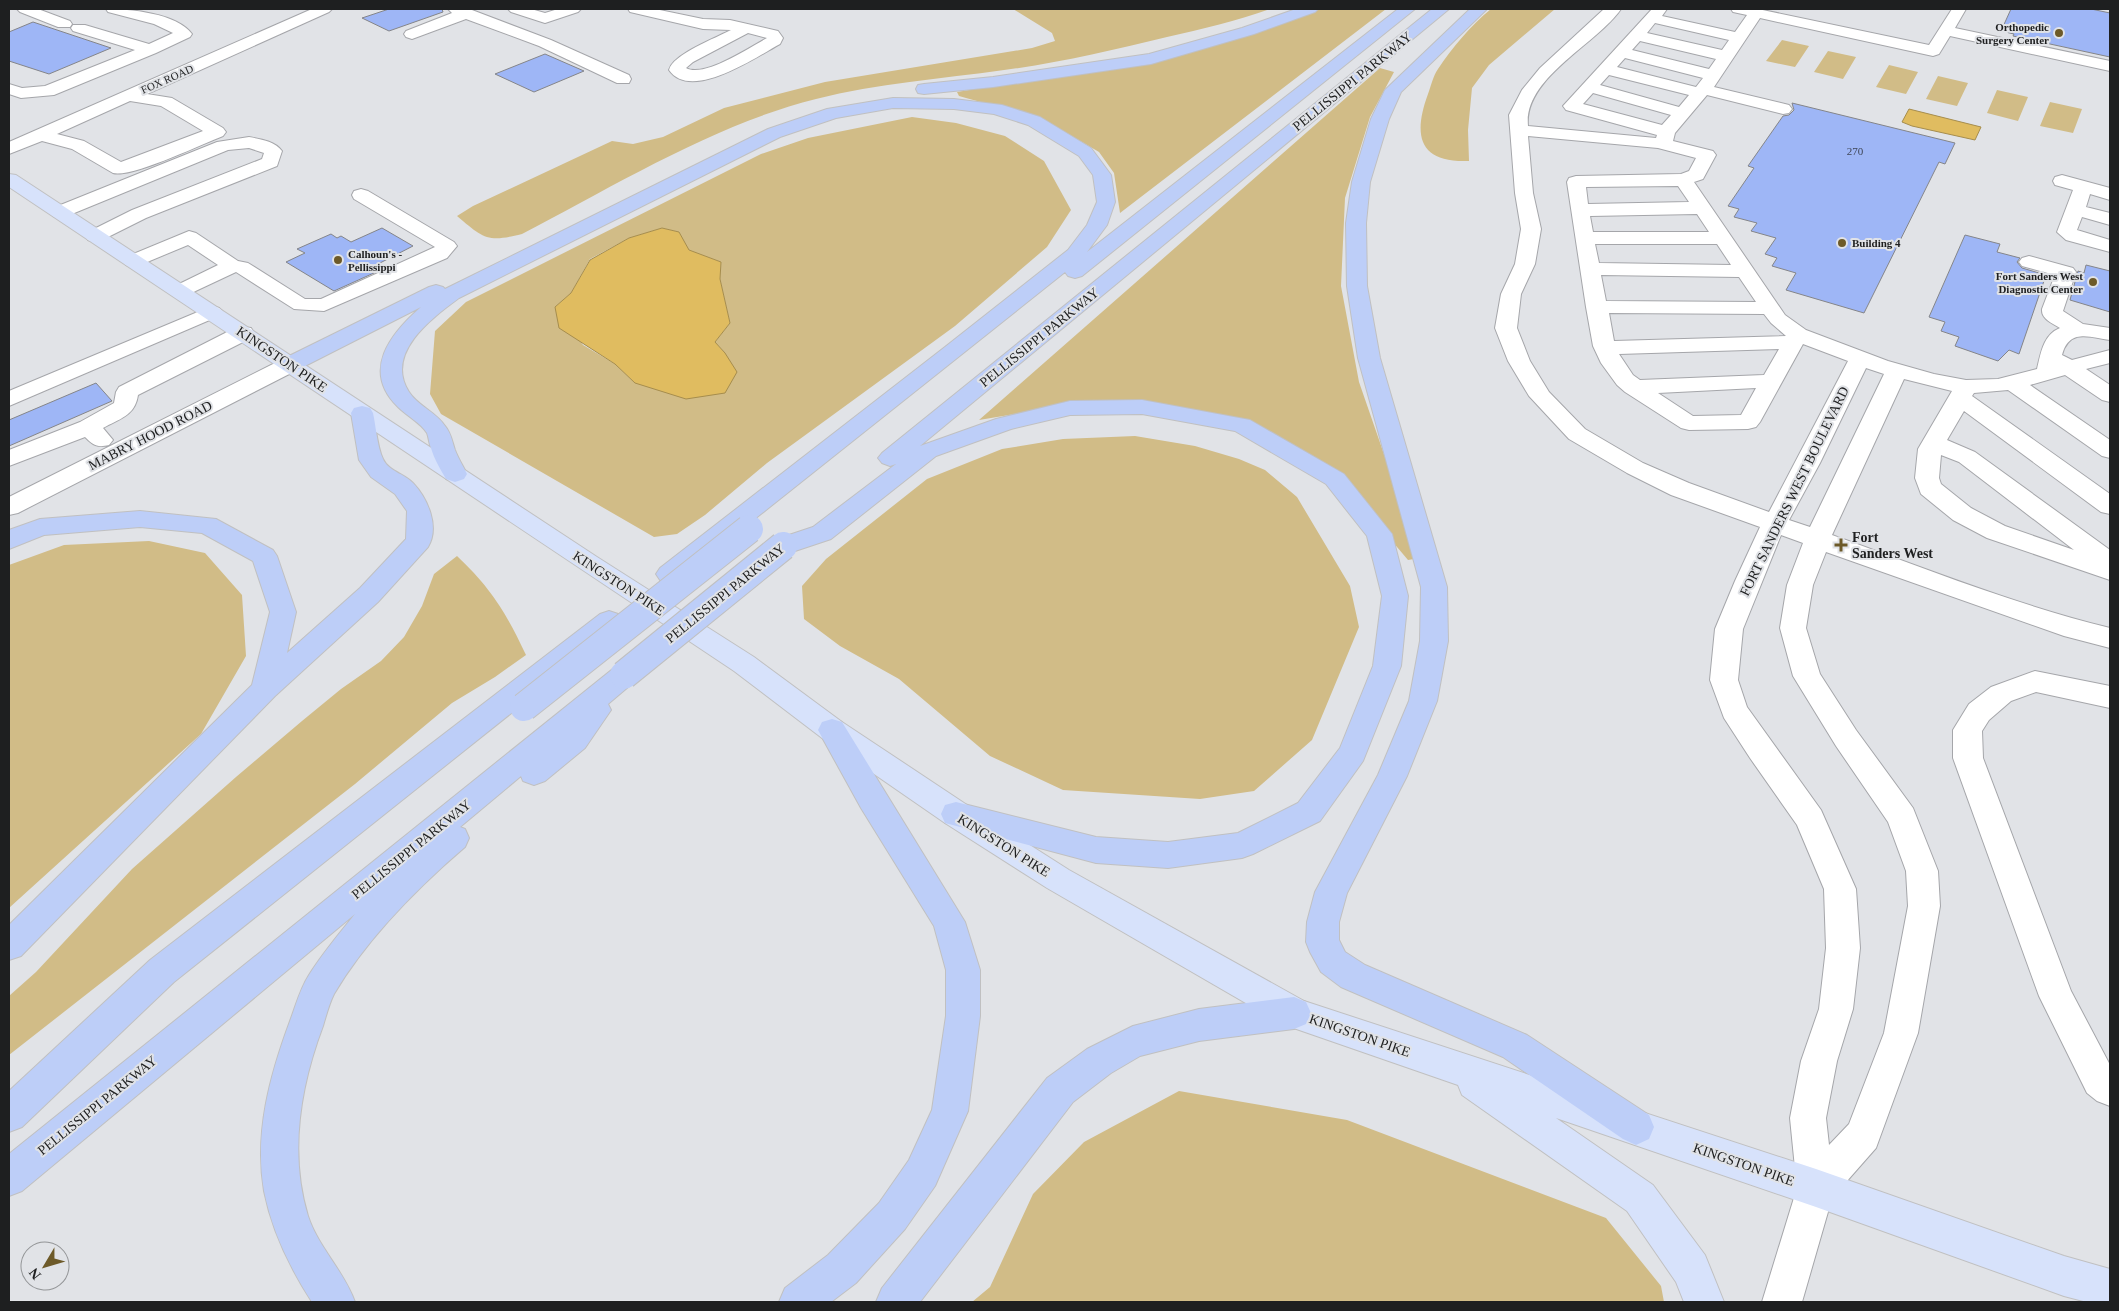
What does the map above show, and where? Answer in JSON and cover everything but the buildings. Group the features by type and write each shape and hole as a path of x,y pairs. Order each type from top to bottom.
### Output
{"highway":[{"path":"291,364 761,132 833,106 908,91 993,82 1151,59 1248,31 1310,9"},
{"name":"PELLISSIPPI PARKWAY","path":"9,1115 1407,9"},
{"name":"PELLISSIPPI PARKWAY","path":"9,1178 566,734 624,675 1441,9"},
{"path":"1479,9 1393,90 1380,118 1361,182 1356,223 1357,286 1369,358 1434,587 1434,641 1423,700 1392,776 1331,892 1323,922 1322,942 1333,962 1353,976 1515,1046 1636,1127"},
{"path":"9,1115 162,971 953,352 1075,254 1087,241 1097,225 1106,202 1102,175 1085,152 1034,121 996,109 954,104 894,103 833,113 760,139 452,294 430,309 412,326 399,344 392,359 390,376 398,393 437,430 443,449 455,474"},
{"path":"783,546 822,533 928,451 1004,424 1070,408 1142,407 1242,425 1336,479 1380,534 1395,596 1387,666 1353,753 1309,812 1242,845 1168,855 1096,850 956,814"},
{"path":"9,946 265,689 369,595 419,540 419,511 404,488 380,472 371,460 362,413"},
{"path":"9,540 40,527 140,519 207,525 264,556 283,612 265,689"},
{"path":"799,1302 842,1269 892,1216 922,1173 950,1111 963,1016 963,970 949,922 872,800 832,730"},
{"path":"335,1302 315,1273 289,1215 282,1184 279,1143 281,1116 297,1046 320,987 363,926 427,859 566,734"},
{"path":"896,1302 1060,1090 1099,1061 1134,1042 1200,1025 1294,1013"}],"main road":[{"name":"KINGSTON PIKE","path":"11,183 60,212 588,563 744,664 832,730 956,814 1058,879 1294,1013 1816,1188 2108,1293"},
{"path":"1449,1065 1640,1198 1691,1269 1704,1302"}],"street":[{"path":"9,18 29,9 72,26 150,50"},
{"path":"9,89 21,93 48,91 150,50 184,34 178,29 159,22 113,9"},
{"name":"FOX ROAD","path":"9,149 324,9"},
{"path":"516,9 545,18 573,9"},
{"path":"635,9 695,23 746,28 772,34 774,38 774,41 708,74 692,77 686,76 677,70 678,66 687,59 746,28"},
{"path":"1613,9 1546,71 1530,90 1518,114 1518,138 1524,193 1531,230 1525,264 1511,294 1506,328 1519,361 1540,396 1578,434 1635,468 1680,489 1932,580 2074,629 2110,638"},
{"path":"1722,15 1932,51 1947,31 1959,9"},
{"path":"412,34 461,11 545,43 623,79"},
{"path":"1746,20 1656,13 1572,106 1666,144 1707,155 1696,175 1683,180 1576,182 1579,210 1596,307 1605,348 1612,363 1633,387 1689,423 1748,422 1796,339"},
{"path":"1666,144 1683,113 1726,56 1746,20"},
{"path":"1947,31 2110,66"},
{"path":"1636,35 1726,56"},
{"path":"1621,52 1705,86 1783,109"},
{"path":"1606,69 1705,86"},
{"path":"1589,88 1683,113"},
{"path":"40,135 78,145 119,168 217,132 166,102 129,96"},
{"path":"1518,138 1666,144"},
{"path":"60,212 223,146 241,142 258,142 273,152 271,162 139,214 95,236"},
{"path":"1666,144 1683,180 1701,208 1770,308 1796,339"},
{"path":"2062,181 2110,194"},
{"path":"2083,187 2067,232 2073,236 2110,246"},
{"path":"133,260 189,237 233,266 241,267 302,305 324,305 440,254 447,246 361,195"},
{"path":"1579,210 1701,208"},
{"path":"2076,210 2110,219"},
{"path":"1584,238 1721,238"},
{"path":"2029,262 2066,272 2052,309 2052,314 2078,330"},
{"path":"180,291 233,266"},
{"path":"1590,269 1743,270"},
{"path":"1596,307 1770,308"},
{"path":"9,399 212,312"},
{"path":"2056,366 2056,341 2067,333 2089,330 2110,334"},
{"path":"9,459 88,427 125,406 127,392 243,333"},
{"path":"1605,348 1796,339 1860,359 1962,392 2110,506"},
{"path":"1962,392 1998,386 2056,366 2110,356"},
{"name":"FORT SANDERS WEST BOULEVARD","path":"1816,1188 1808,1118 1819,1061 1836,1009 1843,948 1840,889 1810,819 1760,750 1734,710 1724,680 1729,629 1748,581 1860,359"},
{"name":"MABRY HOOD ROAD","path":"9,506 291,364"},
{"path":"2056,366 2110,395"},
{"path":"1782,1302 1816,1188 1863,1135 1901,1033 1924,906 1922,871 1902,817 1846,738 1806,676 1793,628 1800,585 1818,538 1897,371"},
{"path":"1633,387 1772,381"},
{"path":"2012,382 2110,451"},
{"path":"1962,392 1930,449 1926,478 1930,488 1962,514 1996,532 2110,570"},
{"path":"88,427 114,453"},
{"path":"1933,443 1967,457 2110,564"},
{"path":"2110,697 2035,682 2001,694 1979,712 1968,730 1968,758 2056,996 2100,1081 2110,1089"}],"shaded area":[{"path":"1013,9 1270,9 1219,24 1086,56 1025,67 863,89 816,99 778,110 703,140 522,234 501,238 486,237 457,216 473,206 612,141 633,144 663,137 724,108 825,82 1032,48 1055,41 1052,33"},
{"path":"1319,9 1386,9 1120,213 1114,173 1099,152 1043,119 959,96 957,92 1164,57 1263,29"},
{"path":"1491,9 1555,9 1489,65 1472,88 1468,130 1469,161 1439,157 1424,144 1421,134 1423,109 1432,81 1438,69 1469,29"},
{"path":"1782,40 1809,46 1795,67 1766,61"},
{"path":"1828,51 1856,57 1843,79 1814,72"},
{"path":"1889,65 1918,72 1906,94 1876,87"},
{"path":"1380,68 1394,72 1370,117 1345,198 1341,286 1359,382 1421,561 1408,560 1327,464 1227,418 1087,402 979,420"},
{"path":"1938,76 1968,83 1957,106 1926,99"},
{"path":"1997,90 2028,97 2018,121 1987,113"},
{"path":"2050,102 2082,109 2073,133 2040,126"},
{"path":"1909,109 1981,127 1975,140 1912,126 1902,122"},
{"path":"912,117 956,123 1005,136 1044,161 1071,210 1047,247 955,326 767,463 705,515 677,534 654,537 441,414 430,394 435,331 466,302 761,154 808,138","holes":["662,228 679,232 688,250 721,262 720,279 730,323 715,342 725,353 635,383 615,364 583,345 555,307 571,293 590,259 629,238"]},
{"path":"662,228 679,232 689,250 721,262 720,279 730,323 715,342 725,353 737,372 725,393 686,399 635,383 615,364 559,328 555,307 571,293 590,260 629,238"},
{"path":"1135,436 1195,446 1239,459 1265,470 1297,497 1350,586 1359,627 1312,740 1254,791 1200,799 1063,790 990,756 899,679 840,646 804,619 802,586 826,559 927,479 1002,449 1063,439"},
{"path":"149,541 205,553 242,595 246,656 201,734 9,908 9,565 64,545"},
{"path":"457,556 480,579 497,602 512,626 526,655 495,677 452,703 355,784 9,1055 9,996 36,972 132,869 302,721 341,689 381,661 404,637 422,606 434,574"},
{"path":"1179,1091 1347,1120 1606,1218 1661,1286 1664,1302 972,1302 990,1287 1033,1194 1084,1142"}],"place":[{"name":"Orthopedic Surgery Center","path":"2059,33"},
{"name":"Building 4","path":"1842,243"},
{"name":"Calhoun's - Pellissippi","path":"338,260"},
{"name":"Fort Sanders West Diagnostic Center","path":"2093,282"},
{"name":"Fort Sanders West","path":"1841,545"}]}
